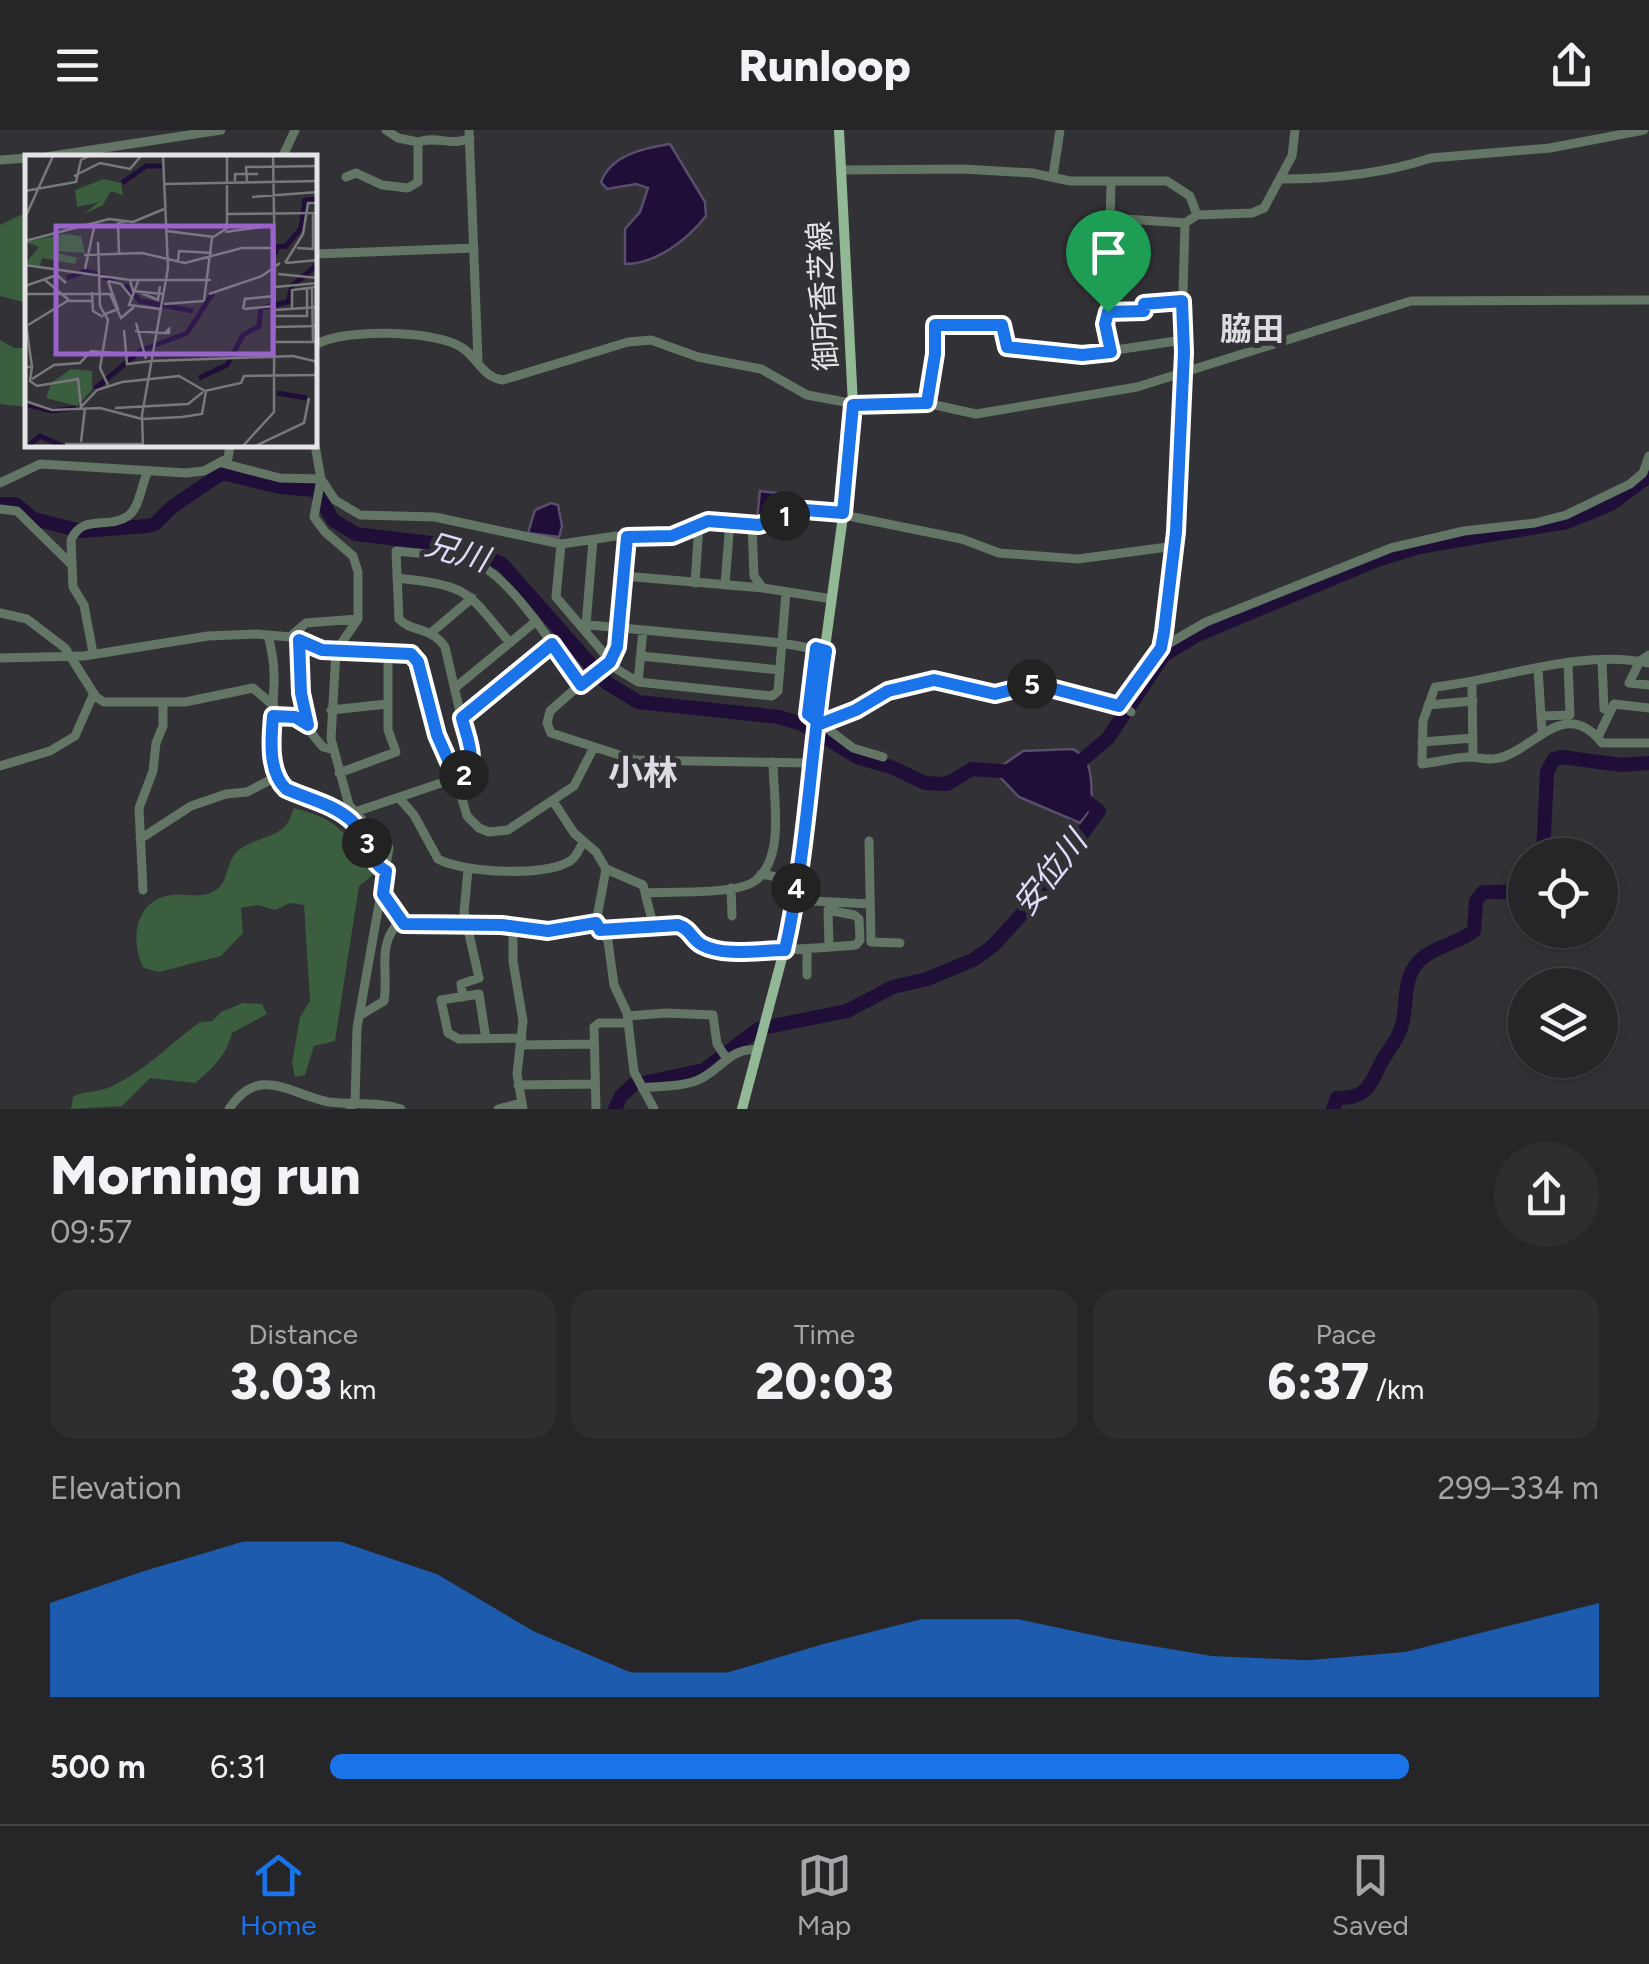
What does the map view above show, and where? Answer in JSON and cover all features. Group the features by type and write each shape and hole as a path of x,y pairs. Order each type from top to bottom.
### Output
{"main road":[{"name":"御所香芝線","path":"742,1109 785,950 794,900 818,719 821,650 843,513 853,405 839,130"}],"street":[{"path":"59,155 222,130"},
{"path":"283,155 295,130"},
{"path":"386,130 398,138 418,142 427,139 459,144 469,134"},
{"path":"1053,176 1060,130"},
{"path":"1110,218 1185,223 1197,214 1258,211 1264,208 1292,156 1296,130"},
{"path":"1280,179 1341,177 1415,165 1431,158 1550,148 1644,130"},
{"path":"469,134 478,363"},
{"path":"346,177 356,173 382,186 414,186 418,142"},
{"path":"0,160 25,158"},
{"path":"842,170 963,169 1053,176 1070,181 1167,181 1190,196 1197,214"},
{"path":"1111,183 1105,324 1111,352"},
{"path":"1161,648 1175,546 1185,223"},
{"path":"318,254 474,248"},
{"path":"318,343 347,334 432,337 456,344 494,379 512,379 628,342 651,340 698,356 760,369 798,392 853,405 927,403 976,414 1125,390 1412,301 1649,300"},
{"path":"1108,312 1144,311 1144,304 1182,301"},
{"path":"927,403 935,325 1002,325 1007,347 1082,355 1184,340"},
{"path":"0,483 40,464 196,473 222,463 228,458 230,448"},
{"path":"315,448 320,482 314,518 348,550 356,563 358,619 336,651 331,710 334,750 346,796 355,812 388,842 383,894 359,1016 353,1106"},
{"path":"818,719 856,710 888,691 934,680 995,694 1035,684 1114,706 1122,704 1161,648 1228,612 1391,548 1464,531 1535,523 1566,515 1630,484 1649,458"},
{"path":"222,463 280,478 320,482 342,507 360,516 436,518 561,544 672,536 699,524 730,521 752,526 805,510 843,513 962,539 1000,553 1078,558 1175,546"},
{"path":"92,653 84,605 73,586 71,564 77,530 126,518 134,508 148,471"},
{"path":"0,509 17,512 71,564"},
{"path":"724,585 730,521"},
{"path":"695,583 699,524"},
{"path":"752,526 756,544 754,576 764,588"},
{"path":"627,537 617,647 608,663 550,711 548,728 556,736 635,760 810,763"},
{"path":"582,624 594,540"},
{"path":"561,544 556,597 582,624 608,663 638,682 772,696 778,691 786,592"},
{"path":"355,812 467,774 472,764 448,653 432,632 404,625 399,619 396,551 468,561 500,580 585,682"},
{"path":"624,576 764,588 832,599"},
{"path":"397,578 453,586 472,598 510,643"},
{"path":"432,632 472,598"},
{"path":"0,612 27,619 71,655 104,702 162,704 253,688 274,711 308,725"},
{"path":"334,750 323,747 308,725 295,639 306,623 358,619"},
{"path":"456,687 535,622"},
{"path":"582,624 782,642 821,650"},
{"path":"638,682 643,630"},
{"path":"268,634 274,670 276,777 286,789 351,820 366,839 376,865 386,871"},
{"path":"0,658 92,653 208,636 268,634 295,639 316,649 406,652 416,658 437,735 468,816 489,832 508,830 578,781 592,748"},
{"path":"462,718 552,644"},
{"path":"339,773 396,752 388,730 388,652"},
{"path":"641,656 780,670"},
{"path":"1646,659 1568,663 1472,683 1435,686 1422,722 1422,764 1474,757 1502,758 1542,732 1576,726 1584,727 1602,742 1649,743"},
{"path":"1646,659 1629,684 1649,685"},
{"path":"1602,661 1604,709"},
{"path":"1541,716 1570,714 1568,663"},
{"path":"1538,668 1542,732"},
{"path":"1472,683 1474,757"},
{"path":"0,766 50,750 76,736 94,692"},
{"path":"1428,705 1472,701"},
{"path":"143,890 140,808 154,770 156,743 163,726 162,704"},
{"path":"331,710 388,704"},
{"path":"1122,704 1131,712"},
{"path":"1598,737 1614,704 1649,708"},
{"path":"818,719 852,748 883,757"},
{"path":"1422,742 1473,738"},
{"path":"647,893 731,888 748,884 761,874 774,844 773,762"},
{"path":"140,840 191,806 226,794 248,792 276,777"},
{"path":"399,798 414,815 438,859 468,870 509,872 564,864 576,856 582,842"},
{"path":"553,801 606,869 637,881 647,893 654,928"},
{"path":"868,841 870,942 900,943"},
{"path":"606,869 598,926 608,941 614,985 628,1020 639,1084 654,1109"},
{"path":"463,997 461,984 479,978 467,927 464,897 468,870"},
{"path":"761,874 797,881"},
{"path":"731,888 735,912"},
{"path":"383,894 399,922 412,926 513,926 548,931 598,926 684,926 698,943 714,950 785,950 806,949 856,945 860,940 859,920 854,915 828,910 829,947"},
{"path":"794,900 870,904"},
{"path":"359,1016 384,1001 383,954 389,935 399,922"},
{"path":"498,1109 522,1106 518,1085 523,1020 513,961 513,926"},
{"path":"806,949 807,975"},
{"path":"486,1038 479,994 442,1000 448,1034 459,1039 594,1044"},
{"path":"596,1109 594,1027 599,1023 666,1013 713,1015 724,1055"},
{"path":"639,1084 695,1082 724,1055 757,1050"},
{"path":"518,1085 594,1084"},
{"path":"229,1109 242,1094 263,1085 286,1086 329,1102 401,1109"}],"green space":[{"path":"25,213 25,302 0,296 0,225"},
{"path":"0,340 14,348 25,348 25,407 0,404"},
{"path":"294,808 323,818 342,831 373,875 359,886 335,1041 314,1046 305,1075 295,1077 292,1063 300,1017 310,1001 304,905 290,903 275,910 258,905 241,908 243,933 221,956 159,972 144,968 137,946 139,922 150,904 160,898 202,895 217,889 235,854 283,828"},
{"path":"243,1003 262,1004 267,1014 232,1033 218,1061 195,1083 150,1078 122,1106 71,1109 73,1097 122,1081 200,1022 212,1021 221,1012"}],"shaded area":[{"path":"670,144 705,202 706,216 670,249 648,260 625,264 625,229 640,212 648,188 636,184 607,189 601,182 620,159"},
{"path":"760,491 794,495 792,506 757,520"},
{"path":"551,503 558,505 562,526 559,537 528,533 535,510"},
{"path":"1072,749 1085,759 1091,782 1092,808 1080,823 1019,797 999,776 1000,767 1023,751"}],"waterway":[{"name":"兄川","path":"0,504 15,504 34,519 81,531 155,524 172,507 222,473 280,487 315,490 333,520 356,534 464,547 502,564 607,683 638,702 779,717 802,724 859,758 925,783 947,784 972,769 1015,772"},
{"name":"安位川","path":"1072,769 1108,738 1164,655 1197,635 1377,560 1419,547 1567,522 1611,504 1649,476"},
{"path":"1544,838 1547,772 1554,759 1622,765 1649,763"},
{"name":"安位川","path":"615,1109 633,1085 704,1070 758,1029 847,1011 893,987 927,979 973,960 993,946 1030,905 1099,811 1080,796"},
{"path":"1333,1109 1337,1098 1357,1095 1372,1080 1400,1031 1408,982 1419,961 1474,931 1476,901 1483,892 1508,892"}],"district":[{"name":"脇田","path":"1252,329"},
{"name":"小林","path":"643,773"}],"route":[{"path":"1108,312 1105,324 1111,352 1082,355 1007,347 1002,325 935,325 927,403 853,405 843,513 805,510 766,524 752,526 718,520 663,538 627,537 617,647 610,662 581,685 552,644 462,718 472,764 467,774 456,778 437,735 418,662 411,654 322,650 299,640 302,705 308,725 295,717 273,716 273,760 279,782 286,789 342,813 359,829 376,865 386,871 383,894 404,924 502,925 548,931 596,923 600,930 678,925 688,929 698,943 714,950 785,950 797,881 814,737 816,714 826,651 816,648 808,714 820,724 856,710 888,691 934,680 995,694 1035,684 1119,706 1161,648 1176,532 1184,352 1182,301 1144,304 1144,311 1108,312"}]}
